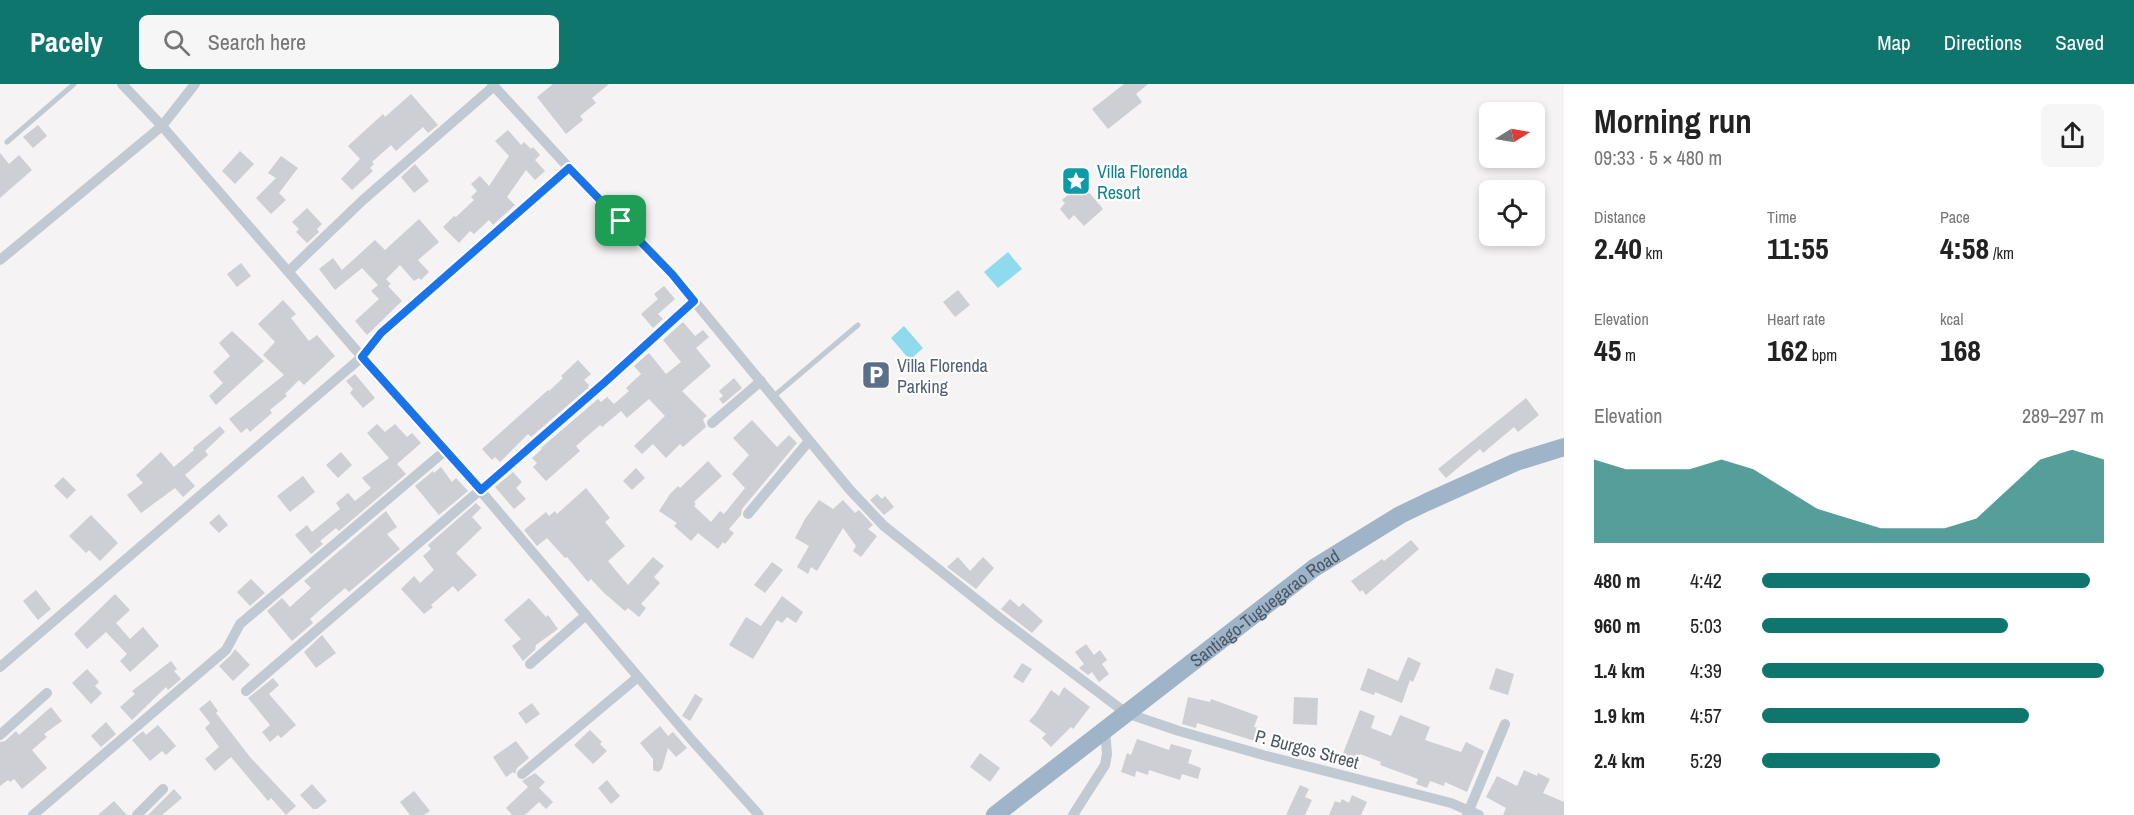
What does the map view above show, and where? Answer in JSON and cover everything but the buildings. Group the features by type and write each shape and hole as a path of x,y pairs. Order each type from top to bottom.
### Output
{"highway":[{"name":"Santiago-Tuguegarao Road","path":"995,815 1314,568 1400,515 1516,462 1564,447"}],"street":[{"path":"122,84 162,126 362,357 481,490 638,678 759,815"},
{"path":"0,260 162,126 195,84"},
{"path":"289,271 363,200 493,85"},
{"name":"P. Burgos Street","path":"493,85 569,168 672,274 850,490 884,526 1001,619 1126,713 1252,752 1451,803 1471,813"},
{"path":"0,667 362,357 381,333 569,168"},
{"path":"246,691 481,490 694,301"},
{"path":"712,423 761,381"},
{"path":"748,514 809,441"},
{"path":"33,815 226,650 240,624 446,450"},
{"path":"530,664 586,615"},
{"path":"522,774 638,678"},
{"path":"0,735 47,693"},
{"path":"1471,813 1505,723"},
{"path":"1073,815 1105,765 1107,754 1105,730"},
{"path":"137,815 163,789"}],"lane":[{"path":"7,142 74,84"},
{"path":"774,396 858,325"}],"water":[{"path":"1008,252 1022,269 998,288 984,272"},
{"path":"904,326 923,348 910,360 891,338"}],"place":[{"name":"Villa Florenda Resort","path":"1076,181"},
{"name":"Villa Florenda Parking","path":"876,375"}],"route":[{"path":"569,168 621,221 672,274 694,301 481,490 362,357 381,333 569,168"}]}
